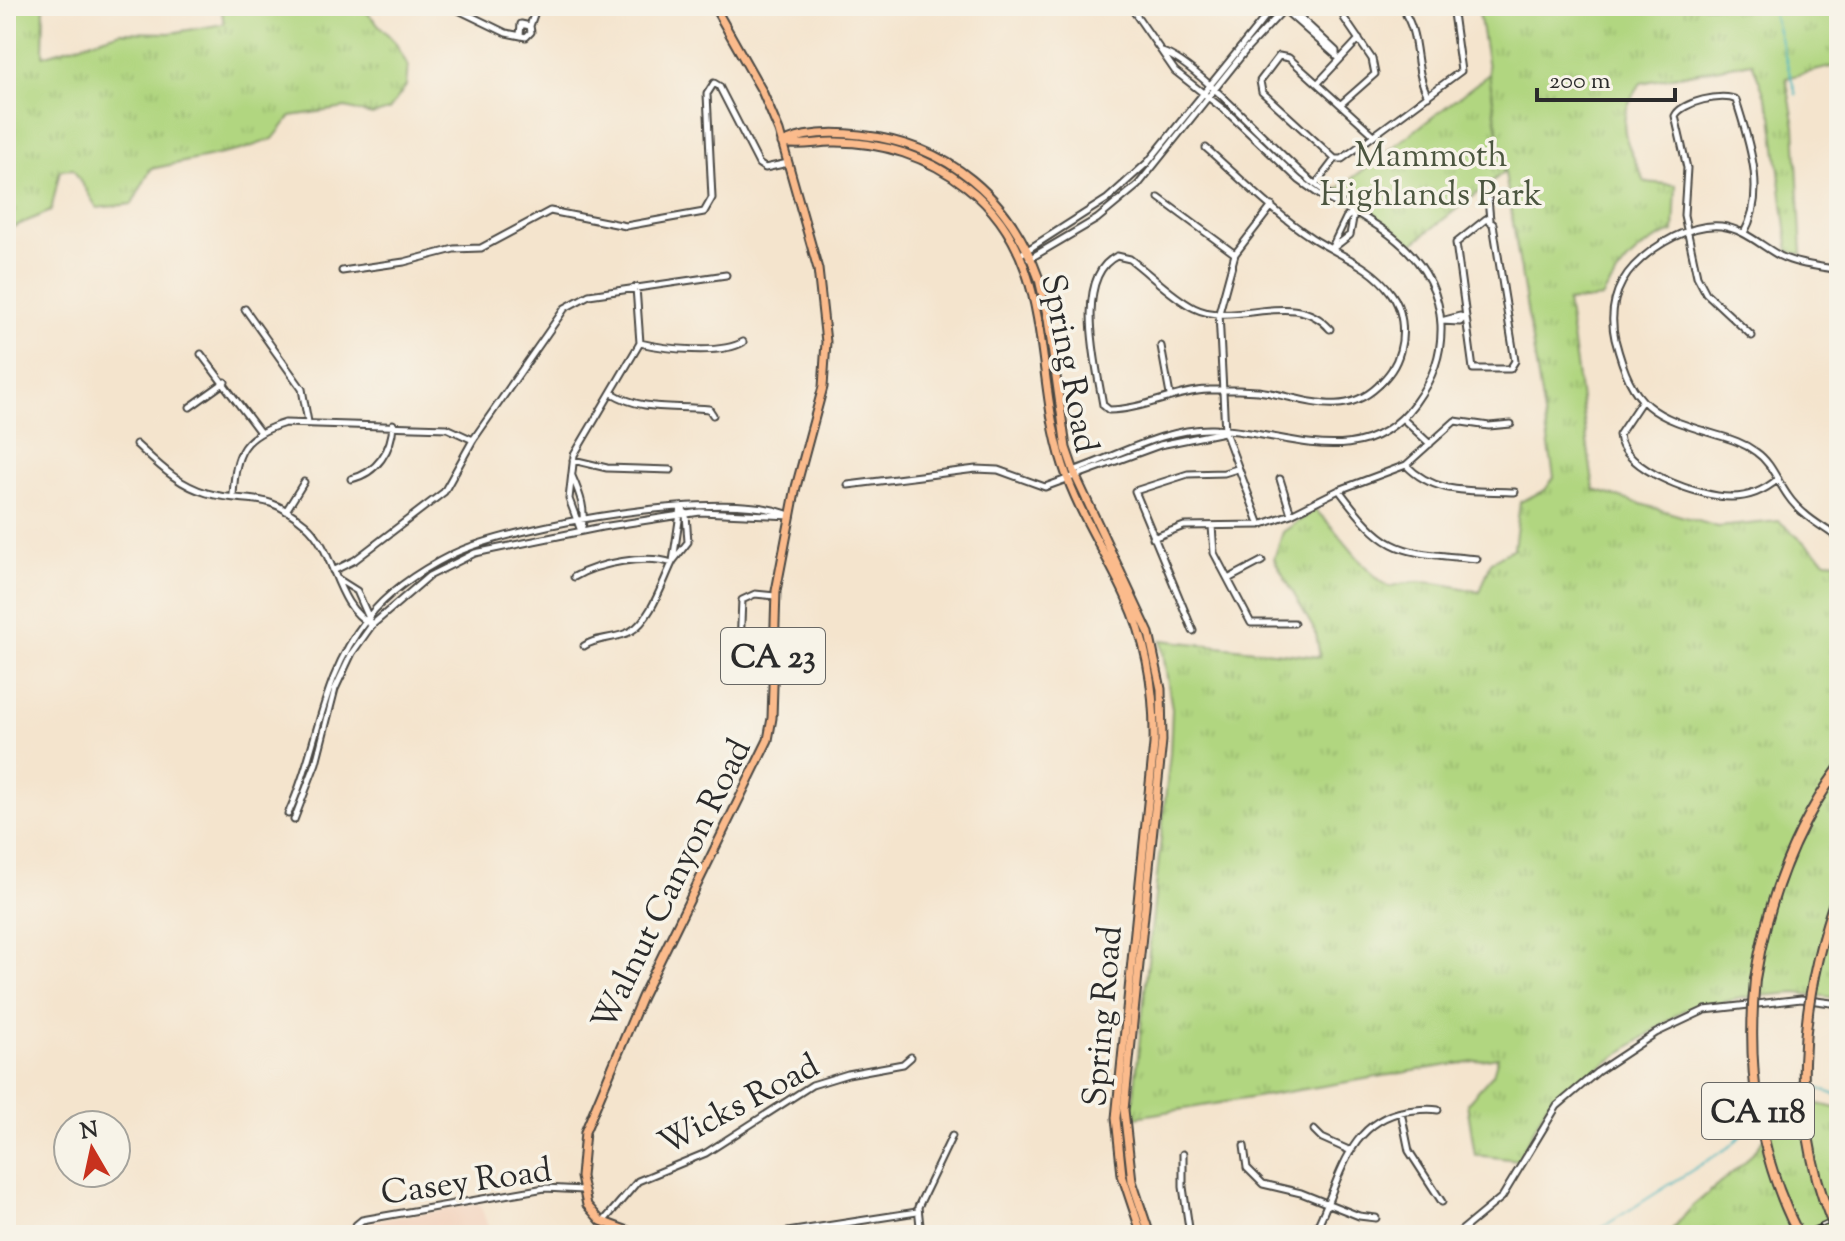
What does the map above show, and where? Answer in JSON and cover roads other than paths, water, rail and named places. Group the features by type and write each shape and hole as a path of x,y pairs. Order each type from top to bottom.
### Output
{"highway":[{"name":"CA 118","path":"1799,1235 1778,1188 1759,1121 1752,1052 1755,979 1766,923 1782,871 1801,829 1839,768"},
{"name":"CA 118","path":"1838,1235 1820,1188 1811,1147 1804,1060 1812,978 1839,888"}],"main road":[{"name":"Walnut Canyon Road","path":"583,1190 585,1132 608,1076 642,997 768,740 772,718 775,596 791,516 818,411 826,355 818,269 782,143 762,91 714,6"},
{"name":"Spring Road","path":"782,143 796,146 847,142 884,147 945,170 995,212 1026,256 1046,304 1061,423 1072,476 1133,613 1153,688 1154,744 1116,1118 1122,1175 1142,1235"},
{"name":"Spring Road","path":"1072,476 1141,610 1153,645 1161,689 1162,741 1124,1110 1132,1181 1150,1235"},
{"path":"583,1190 587,1205 603,1222 639,1235"}],"street":[{"path":"450,6 503,30 519,31 528,36 537,6"},
{"path":"1130,6 1175,71 1299,180 1331,202 1354,212"},
{"path":"1341,104 1375,74 1372,59 1343,14 1347,6"},
{"path":"1374,135 1289,58 1279,56 1260,81 1262,92 1335,159 1342,159 1461,71 1452,6"},
{"path":"1282,7 1336,51 1338,57"},
{"path":"1026,256 1107,199 1148,162 1209,86 1282,7"},
{"path":"1026,256 1097,219 1138,185 1282,7"},
{"path":"1406,15 1411,24 1420,80 1428,96"},
{"path":"519,31 525,23 530,26"},
{"path":"1318,83 1338,57 1359,39"},
{"path":"848,485 976,469 998,470 1041,486 1172,441 1225,432 1322,446 1344,445 1376,435 1403,419 1430,383 1442,348 1441,321 1431,286 1417,259 1401,241 1316,184 1215,91 1162,52"},
{"path":"342,271 404,262 454,249 481,248 550,211 626,226 704,212 712,198 707,94 714,83 719,86 759,164 765,168 788,163"},
{"path":"1744,233 1755,205 1748,138 1733,97 1684,106 1675,116 1687,168 1683,205 1702,286 1752,336"},
{"path":"1839,120 1835,129 1839,179"},
{"path":"1206,148 1272,206 1332,249 1364,267 1393,295 1400,312 1403,336 1392,372 1372,391 1350,404 1325,406 1259,391 1226,390 1170,395 1109,410 1103,405 1090,308 1106,263 1124,256 1195,309 1219,313 1285,309 1313,315 1330,329"},
{"path":"1316,184 1335,159"},
{"path":"1159,198 1235,254"},
{"path":"1488,198 1514,366 1473,369 1456,243 1481,222 1490,220"},
{"path":"1260,525 1225,432 1226,390 1219,313 1235,254 1272,206"},
{"path":"1332,249 1350,235 1354,212"},
{"path":"1332,249 1346,218 1354,212"},
{"path":"1839,270 1795,262 1744,233 1719,226 1687,232 1636,264 1620,286 1614,304 1613,325 1633,392 1641,402 1663,417 1746,445 1764,458 1794,503 1839,538"},
{"path":"333,571 355,560 444,492 473,440 565,308 589,295 726,275"},
{"path":"581,522 569,494 573,460 640,343 636,287"},
{"path":"245,309 302,389 308,422"},
{"path":"1441,321 1460,322 1464,318"},
{"path":"640,343 664,349 743,342"},
{"path":"1161,346 1170,395"},
{"path":"201,354 259,431"},
{"path":"190,407 225,382"},
{"path":"612,393 645,408 690,407 709,409 713,415"},
{"path":"1641,402 1619,435 1622,447 1642,469 1724,497 1756,493 1778,479"},
{"path":"1403,419 1430,444"},
{"path":"1153,538 1184,526 1260,525 1406,465 1455,421 1489,426 1511,424"},
{"path":"233,495 235,462 259,431 285,423 447,428 473,440"},
{"path":"351,479 386,455 392,440 393,424"},
{"path":"136,444 183,484 209,494 263,499 307,525 321,543 343,592 372,625"},
{"path":"573,460 607,468 671,470"},
{"path":"1406,465 1420,480 1442,489 1515,492"},
{"path":"1193,631 1135,491 1188,474 1224,473 1237,469"},
{"path":"572,476 579,492 581,531"},
{"path":"1280,479 1291,514"},
{"path":"286,511 304,482"},
{"path":"1339,490 1376,535 1391,546 1408,552 1477,559"},
{"path":"569,494 579,492"},
{"path":"288,814 306,774 320,711 336,667 367,618 392,592 453,554 483,542 581,522 681,507 735,504 779,510 791,516"},
{"path":"584,646 592,640 632,631 647,613 672,562 686,546 686,514 681,507"},
{"path":"672,562 678,533 677,515 681,507"},
{"path":"294,820 316,763 327,713 352,653 372,625 415,585 454,562 505,545 581,531 686,514 734,511 791,516"},
{"path":"1212,526 1214,553 1251,623 1294,623"},
{"path":"674,542 677,548 686,546"},
{"path":"574,577 598,567 645,560 672,562"},
{"path":"1228,579 1262,561"},
{"path":"338,579 351,586 367,618"},
{"path":"343,592 351,586"},
{"path":"736,657 740,646 742,600 755,594 775,596"},
{"path":"320,711 327,713"},
{"path":"1456,1235 1502,1197 1557,1106 1597,1072 1656,1033 1705,1010 1801,999 1839,1004"},
{"name":"Wicks Road","path":"603,1222 638,1181 706,1153 779,1103 812,1085 848,1074 903,1064 911,1057"},
{"path":"1310,1235 1329,1204 1351,1151 1365,1129 1377,1120 1401,1112 1438,1110"},
{"path":"1401,1112 1409,1151 1442,1202"},
{"path":"1314,1130 1322,1138 1351,1151"},
{"path":"921,1235 917,1212 952,1136"},
{"path":"1244,1146 1247,1168 1260,1182 1359,1216 1376,1218"},
{"path":"1183,1154 1183,1187 1190,1235"},
{"name":"Casey Road","path":"357,1235 357,1222 538,1189 583,1190"},
{"path":"768,1235 917,1212"}],"waterway":[{"path":"1771,6 1796,95"},
{"path":"1808,1085 1839,1096"},
{"path":"1762,1112 1785,1091 1802,1086"},
{"path":"1590,1235 1732,1145 1758,1117"}],"railway":[{"path":"1799,1235 1839,1218"}],"park label":[{"name":"Mammoth Highlands Park","path":"1431,174"}]}
